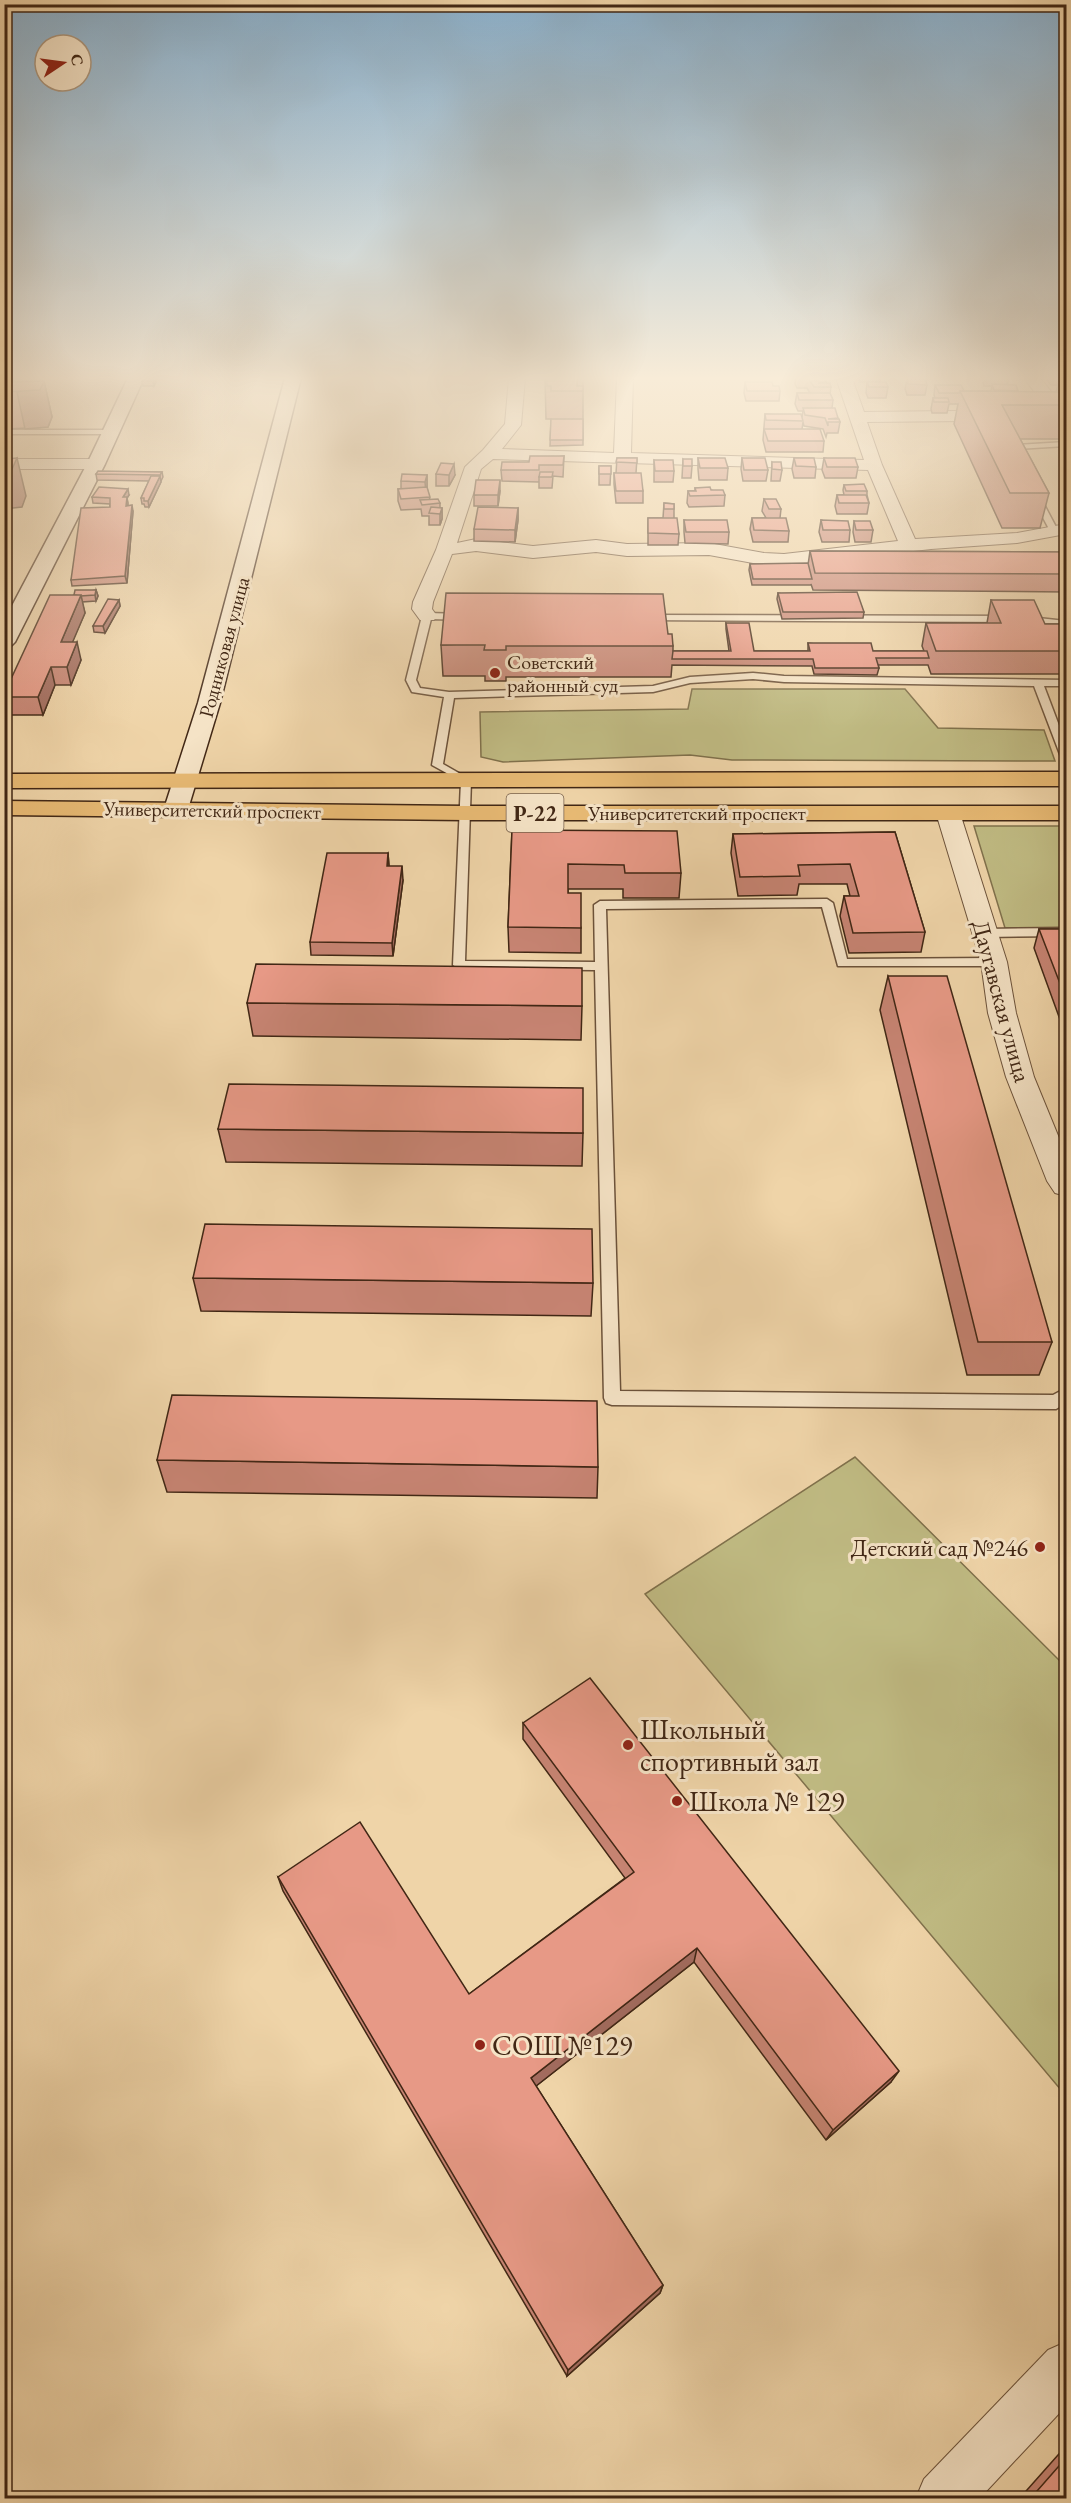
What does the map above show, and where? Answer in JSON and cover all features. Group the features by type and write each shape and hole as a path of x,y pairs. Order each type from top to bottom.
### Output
{"highway":[{"name":"Университетский проспект","path":"4,782 1066,779"},
{"name":"Университетский проспект","path":"4,808 465,813 1066,813"}],"main road":[{"path":"4,642 80,495"},
{"name":"Родниковая улица","path":"176,810 209,703 263,495"}],"street":[{"path":"428,616 422,609 423,602 445,550 463,495"},
{"path":"887,495 909,546"},
{"path":"445,550 476,545 534,552 596,546 627,549 709,549 764,560 784,561 909,546 1017,538 1058,531"},
{"name":"Даугавская улица","path":"948,813 994,962 1002,1013 1020,1077 1062,1181 1066,1185"},
{"path":"943,2499 1066,2368"}],"lane":[{"path":"1035,495 1052,527 1058,531"},
{"path":"479,617 428,616 411,680 416,690 449,695 654,689 690,680 753,676 784,680 1066,683"},
{"path":"636,618 1020,619 1066,624"},
{"path":"1038,683 1066,757"},
{"path":"449,695 437,765 465,780 459,965 601,966"},
{"path":"994,962 842,963 827,903 600,905 612,1398 1056,1402 1066,1395"},
{"path":"985,933 1066,932"}],"shaded area":[{"path":"692,689 905,689 938,728 1044,730 1055,761 732,760 690,755 503,762 481,757 480,712 688,709"},
{"path":"974,826 1066,826 1066,928 1005,928"},
{"path":"855,1457 1066,1667 1066,2096 645,1594"}],"building":[{"path":"94,495 124,495 123,497 127,497 126,506 132,505 125,576 71,580 81,508 110,507 110,498 92,497"},
{"path":"142,495 151,495 148,501 141,498"},
{"path":"400,495 429,495 430,497 401,499"},
{"path":"690,495 725,495 690,496"},
{"path":"837,495 866,495 869,503 839,503"},
{"path":"438,499 440,503 422,505 420,500"},
{"path":"764,499 776,499 781,509 769,509"},
{"path":"664,503 674,504 674,509 664,509"},
{"path":"431,507 442,508 440,514 429,513"},
{"path":"478,507 518,508 515,530 474,529"},
{"path":"648,518 677,518 679,534 648,533"},
{"path":"752,518 786,518 789,531 754,530"},
{"path":"684,520 727,520 729,532 686,532"},
{"path":"821,520 848,521 850,530 823,530"},
{"path":"854,521 870,521 873,530 856,530"},
{"path":"810,551 1066,552 1066,574 815,573"},
{"path":"808,563 812,579 753,579 750,564"},
{"path":"75,590 96,590 95,595 80,596 74,595"},
{"path":"857,592 864,612 783,612 778,593"},
{"path":"446,593 663,594 668,634 672,634 673,646 506,646 506,650 484,650 485,645 441,645"},
{"path":"50,595 81,595 61,642 77,642 67,667 51,667 38,697 4,697 4,694"},
{"path":"108,599 119,600 103,626 93,626"},
{"path":"991,600 1034,600 1045,624 1066,624 1066,651 936,651 926,623 1001,623"},
{"path":"726,623 749,623 754,651 810,651 808,643 871,643 873,651 927,651 929,658 876,658 879,668 815,668 813,659 672,659 673,651 731,651"},
{"path":"512,830 677,831 681,873 625,873 624,865 568,864 568,893 581,893 581,928 508,927"},
{"path":"895,832 925,932 853,933 844,896 859,896 850,864 798,865 800,876 740,877 733,834"},
{"path":"327,853 388,853 387,866 402,866 392,943 310,942"},
{"path":"1039,929 1066,929 1066,999"},
{"path":"256,964 582,968 582,1006 247,1003"},
{"path":"888,976 947,976 1052,1342 978,1342"},
{"path":"229,1084 583,1088 583,1133 218,1129"},
{"path":"205,1224 592,1229 593,1283 193,1278"},
{"path":"172,1395 597,1401 598,1467 157,1460"},
{"name":"СОШ №129","path":"590,1678 899,2071 833,2130 697,1948 531,2078 663,2285 568,2370 278,1877 360,1822 469,1994 634,1872 523,1723"},
{"path":"1066,2458 1066,2499 1030,2499"}],"place":[{"name":"Советский районный суд","path":"495,673"},
{"name":"Детский сад №246","path":"1040,1547"},
{"name":"Школьный спортивный зал","path":"628,1745"},
{"name":"Школа № 129","path":"677,1801"},
{"name":"СОШ №129","path":"480,2045"}]}
